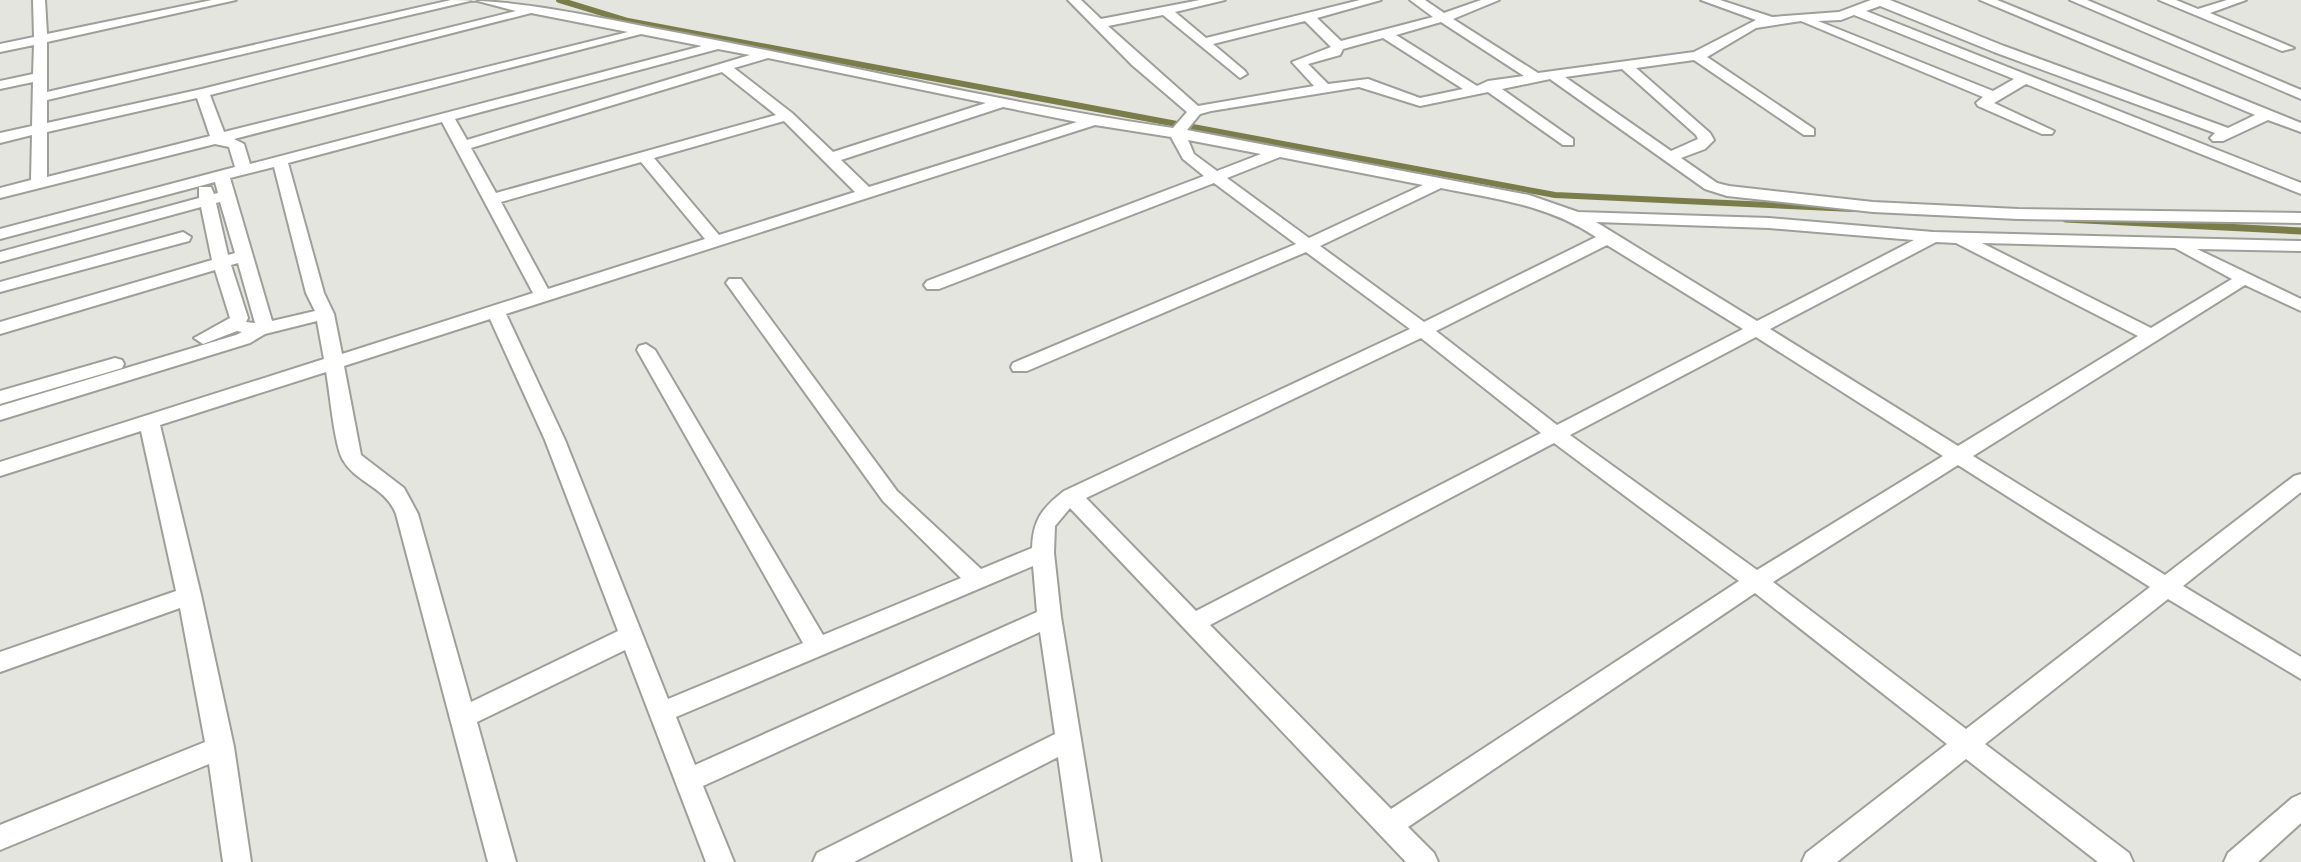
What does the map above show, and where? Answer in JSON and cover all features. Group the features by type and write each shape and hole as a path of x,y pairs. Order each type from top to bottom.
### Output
{"street":[{"path":"39,0 42,40 38,77 43,97 38,129 39,183"},
{"path":"0,48 230,0"},
{"path":"43,97 468,0"},
{"path":"480,0 768,54 1095,121 1186,121 1324,88 1370,83 1410,101 1420,102 1552,74 1697,56 1752,25 1768,20 1821,18 1857,12 1881,0 1999,49 2228,133"},
{"path":"1074,0 1186,121 1277,153 1556,206 1756,327 2166,588 2301,669"},
{"path":"1097,24 1219,0"},
{"path":"1205,42 1375,0"},
{"path":"1416,0 1535,77"},
{"path":"1338,46 1443,18 1492,0"},
{"path":"1707,0 1768,20"},
{"path":"1986,0 2301,128"},
{"path":"2076,0 2301,95"},
{"path":"2165,0 2294,46 2301,56"},
{"path":"2197,13 2240,0"},
{"path":"0,138 202,93 529,11"},
{"path":"1166,11 1240,74"},
{"path":"1857,12 2301,189"},
{"path":"1309,18 1338,46"},
{"path":"1799,18 1992,96"},
{"path":"0,193 643,32"},
{"path":"1384,33 1481,87 1568,142"},
{"path":"0,234 720,45"},
{"path":"1324,88 1299,62 1335,52 1338,46"},
{"path":"462,146 768,54"},
{"path":"1697,56 1809,132"},
{"path":"1624,64 1703,133 1706,140 1700,146 1670,156"},
{"path":"724,67 787,116 866,193"},
{"path":"1552,74 1711,186 1727,191 1873,207 2018,214 2301,218"},
{"path":"0,85 38,77"},
{"path":"2025,79 1983,103 2047,131"},
{"path":"202,93 219,140"},
{"path":"831,158 1002,103"},
{"path":"2199,148 2268,114"},
{"path":"490,200 787,116"},
{"path":"447,117 543,295"},
{"path":"0,469 1095,121"},
{"path":"1186,121 1188,156 1423,330 1554,433 1756,581 2119,862"},
{"path":"219,140 236,144 244,170"},
{"path":"933,285 1277,153"},
{"path":"644,156 715,241"},
{"path":"280,161 315,293 325,314 351,457 364,473 392,489 401,500 416,542 502,862"},
{"path":"212,179 227,195 264,323 259,330"},
{"path":"0,398 223,332 235,325 239,318 221,262 207,201 212,179"},
{"path":"1020,367 1308,245 1439,183"},
{"path":"0,257 227,195"},
{"path":"1578,217 1769,223 1933,237 2301,246"},
{"path":"0,287 183,237"},
{"path":"1195,622 1933,237"},
{"path":"1087,862 1049,617 1043,553 1044,525 1053,511 1071,496 1423,330 1608,238"},
{"path":"1958,238 2149,334"},
{"path":"2177,245 2301,306"},
{"path":"0,328 244,256"},
{"path":"1388,826 1756,581 2149,334 2243,279"},
{"path":"735,283 890,496 977,579"},
{"path":"495,310 555,440 720,862"},
{"path":"0,413 243,339 259,330 325,314"},
{"path":"235,325 259,330"},
{"path":"646,350 818,648"},
{"path":"149,421 190,595 221,747 237,862"},
{"path":"1816,862 2301,481"},
{"path":"1071,496 1424,862"},
{"path":"660,713 1043,553"},
{"path":"0,662 190,595"},
{"path":"686,781 1049,617"},
{"path":"462,718 633,635"},
{"path":"827,862 1070,738"},
{"path":"0,838 221,747"},
{"path":"2238,862 2301,806"}],"waterway":[{"path":"559,0 628,21 1555,195 1853,209"},
{"path":"2066,219 2301,231"}]}
